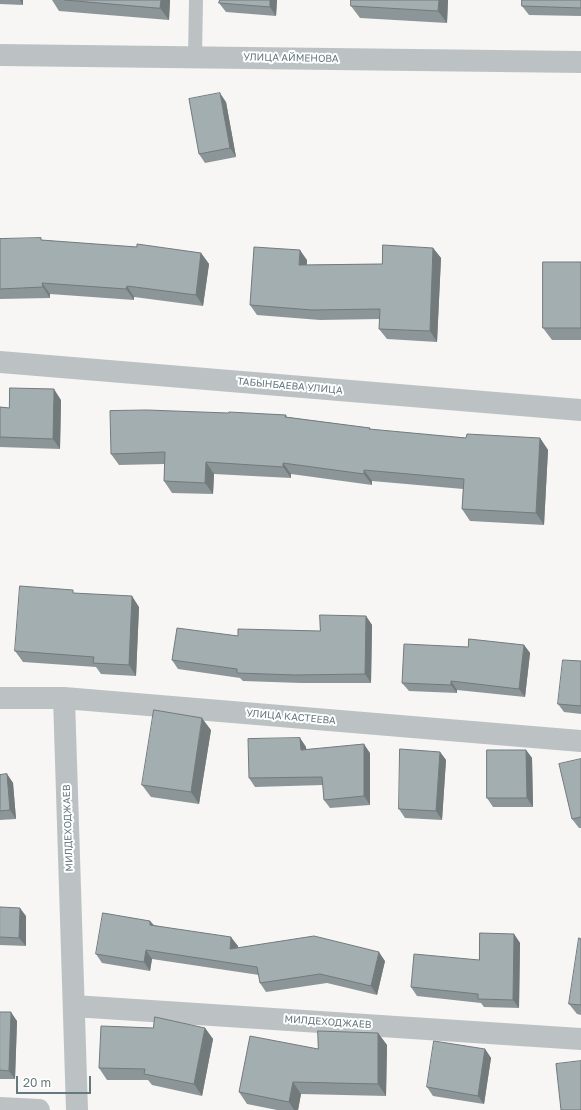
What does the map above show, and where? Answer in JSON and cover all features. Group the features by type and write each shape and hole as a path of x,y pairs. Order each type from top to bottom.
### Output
{"street":[{"name":"УЛИЦА АЙМЕНОВА","path":"0,55 581,62"},
{"name":"ТАБЫНБАЕВА УЛИЦА","path":"0,362 581,410"},
{"name":"УЛИЦА КАСТЕЕВА","path":"0,698 64,698 581,741"},
{"name":"МИЛДЕХОДЖАЕВ","path":"64,698 77,1110"},
{"name":"МИЛДЕХОДЖАЕВ","path":"74,1006 581,1039"},
{"path":"0,1108 39,1110"}],"lane":[{"path":"195,57 196,0"}],"building":[{"path":"65,0 161,0 160,8"},
{"path":"220,0 270,0 270,7 219,3"},
{"path":"351,0 439,0 438,11 351,6"},
{"path":"522,0 581,0 581,8 522,6"},
{"path":"220,93 230,148 199,154 189,99"},
{"path":"41,238 41,240 137,247 137,244 201,253 196,295 127,286 126,289 42,283 43,287 0,289 0,239"},
{"path":"383,245 433,248 430,331 379,329 380,309 312,310 250,305 254,247 300,250 299,265 382,264"},
{"path":"543,262 581,262 581,328 543,328"},
{"path":"10,388 54,389 53,439 0,437 0,407 9,408"},
{"path":"147,410 286,415 285,417 370,428 369,429 466,438 467,434 540,438 536,513 462,509 464,479 364,470 364,474 283,463 283,467 206,462 205,483 164,481 165,452 111,454 110,411"},
{"path":"20,586 73,590 73,593 132,596 129,665 93,663 94,657 15,651"},
{"path":"320,615 366,616 365,674 295,675 237,673 237,669 172,660 177,628 238,636 238,629 320,631"},
{"path":"469,639 524,645 519,689 451,681 451,685 402,683 404,644 468,647"},
{"path":"563,660 581,661 581,706 558,704"},
{"path":"154,710 202,718 191,792 142,785"},
{"path":"300,738 301,750 364,744 364,796 324,800 322,777 249,778 248,739"},
{"path":"400,749 440,752 436,811 399,809"},
{"path":"487,750 526,750 527,798 487,798"},
{"path":"581,759 581,817 572,819 559,764"},
{"path":"7,774 10,810 0,811 0,775"},
{"path":"0,907 20,908 19,938 0,937"},
{"path":"103,913 150,921 150,925 231,937 230,949 314,936 379,952 371,986 320,974 260,983 257,967 146,950 144,962 96,954"},
{"path":"480,933 514,934 513,1000 478,999 478,994 411,987 414,954 479,960"},
{"path":"579,938 581,939 581,1005 569,1004"},
{"path":"0,1012 11,1012 9,1071 0,1070"},
{"path":"155,1017 205,1028 194,1084 144,1074 145,1069 99,1068 101,1026 153,1028"},
{"path":"318,1031 378,1033 378,1084 293,1082 289,1102 239,1092 250,1036 318,1049"},
{"path":"434,1041 485,1049 478,1096 427,1087"},
{"path":"581,1061 581,1110 561,1110 556,1064"}]}
